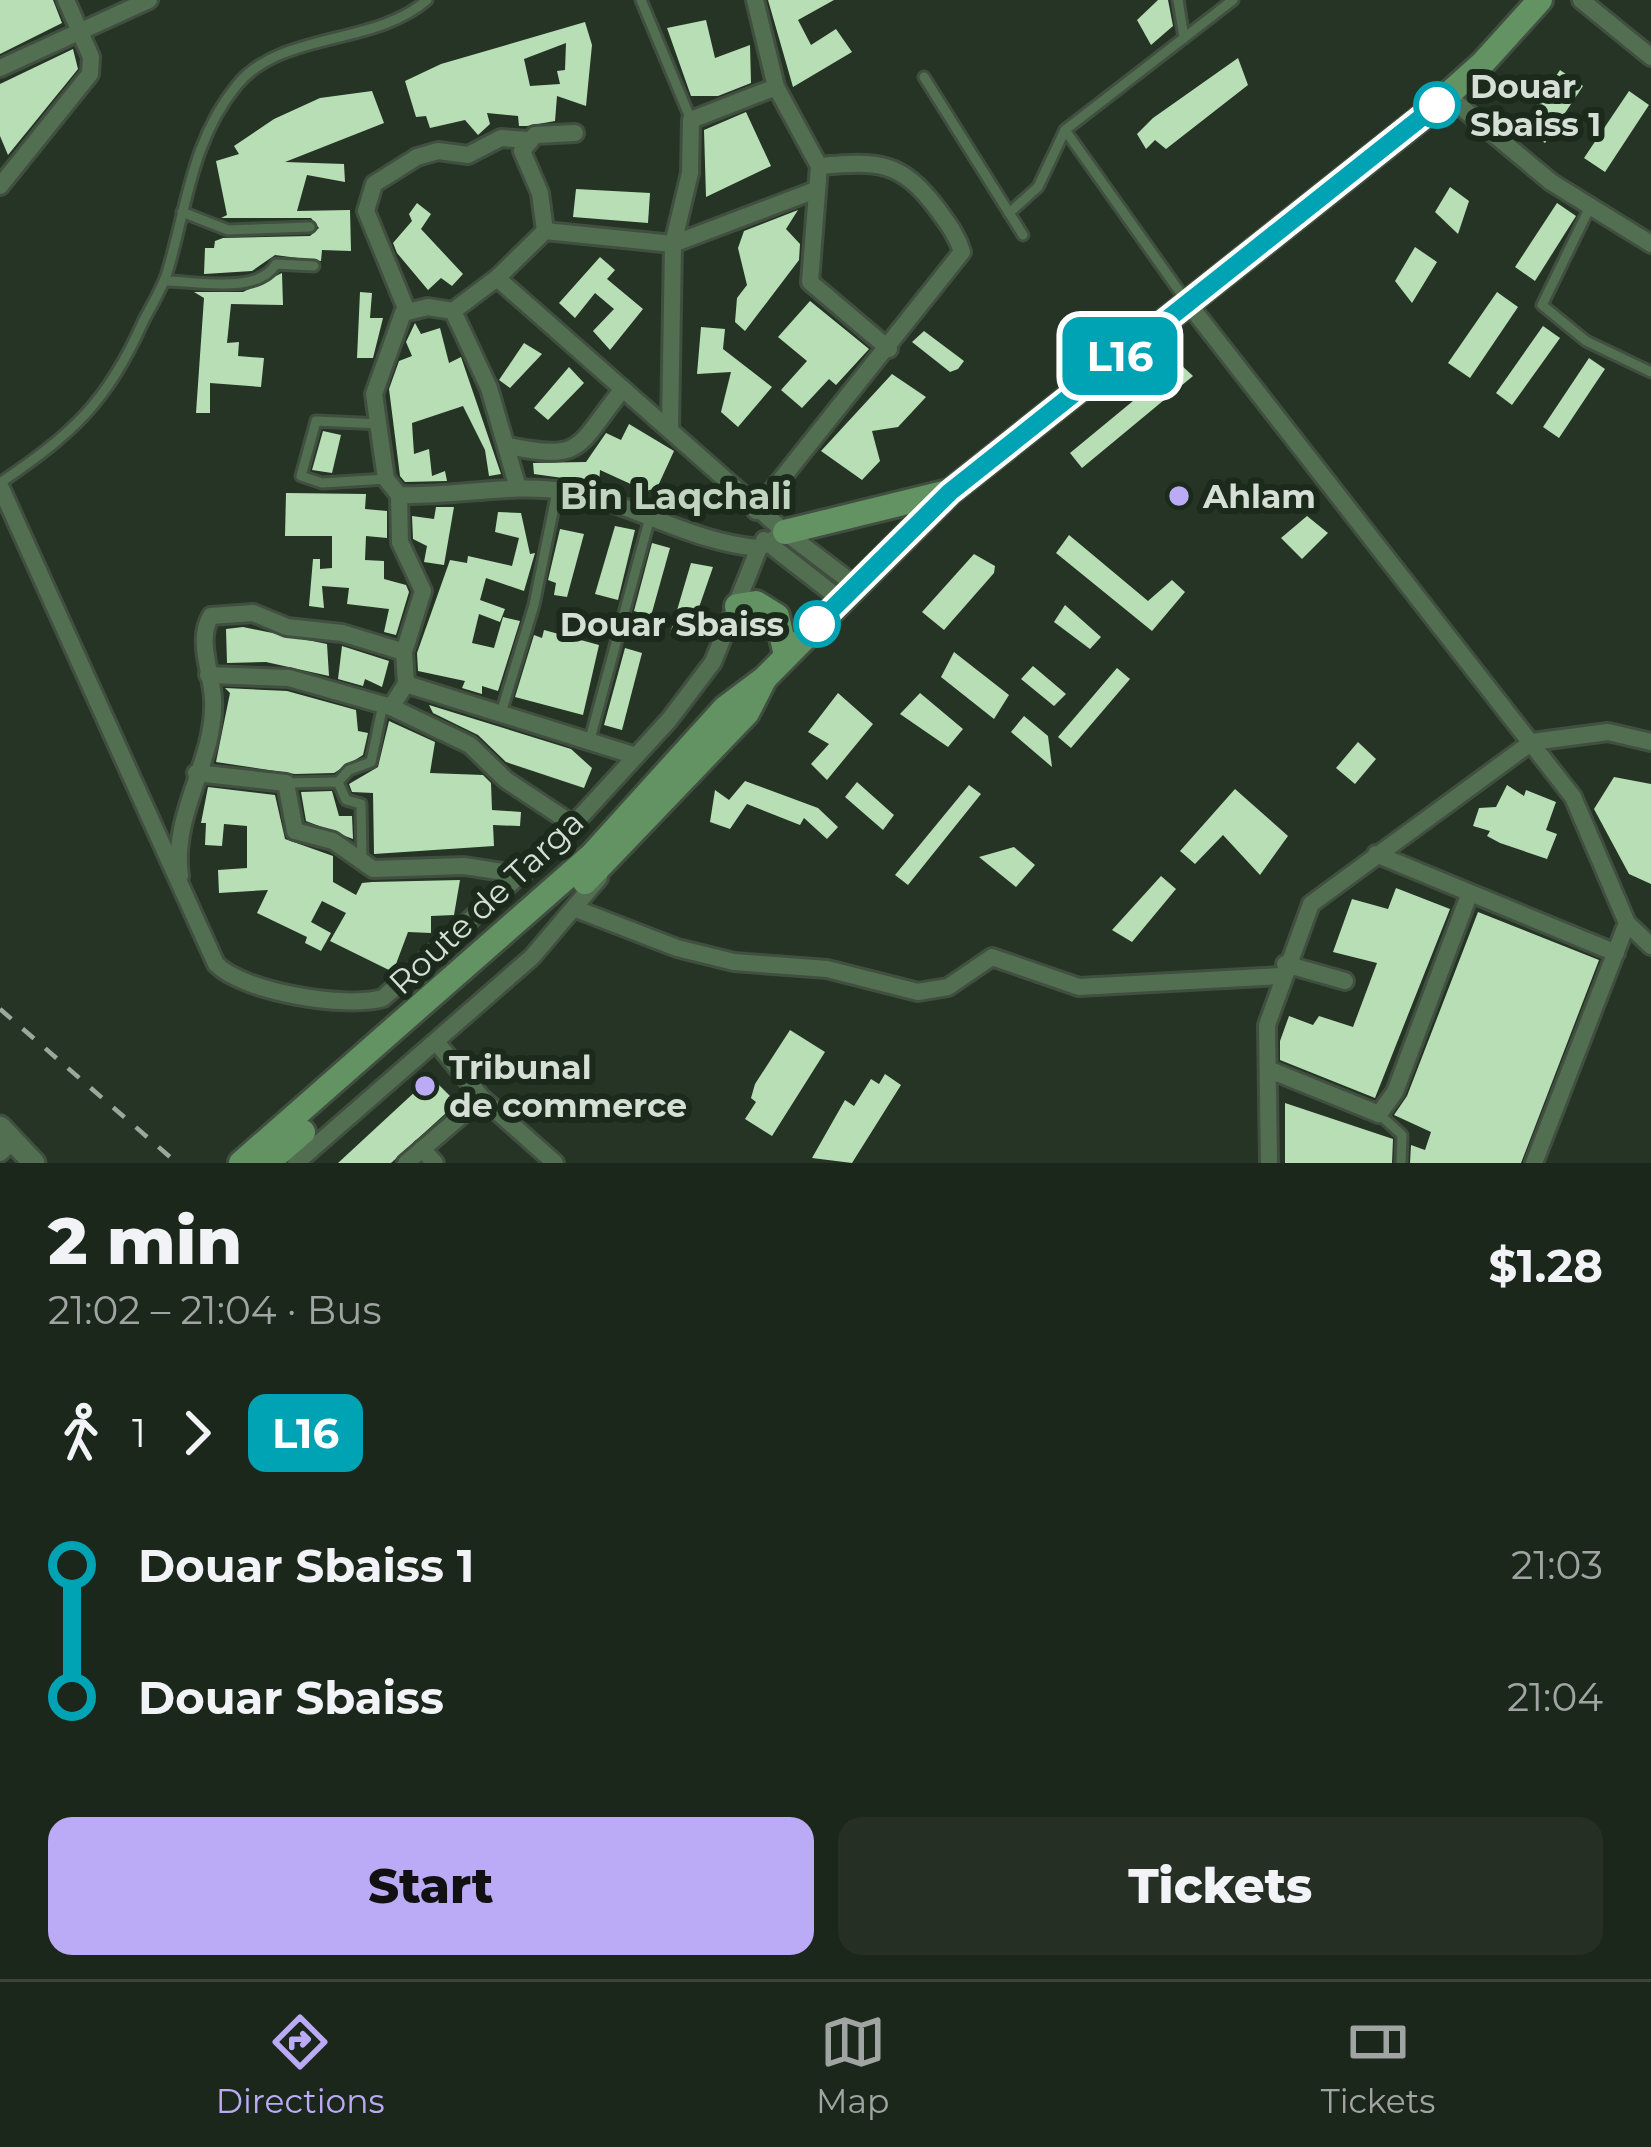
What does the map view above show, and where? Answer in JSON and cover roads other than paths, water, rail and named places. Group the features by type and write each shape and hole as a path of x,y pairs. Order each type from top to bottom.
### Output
{"main road":[{"name":"Route de Targa","path":"241,1163 592,855 725,708 765,678 950,492 1448,96 1540,0"},
{"path":"769,540 950,492"},
{"path":"737,607 756,603 777,616 785,655"},
{"name":"Route de Targa","path":"267,1163 608,861 747,713 765,678"}],"street":[{"path":"2,175 90,74 91,57 66,0"},
{"path":"0,68 148,0"},
{"path":"755,0 776,87 819,166 810,282 889,349"},
{"path":"1581,0 1651,57"},
{"path":"670,428 674,244 690,173 691,119 776,87"},
{"path":"1448,96 1590,207 1651,244"},
{"path":"387,705 406,684 404,652 423,592 400,542 399,495 386,479 382,424 374,394 407,311 366,211 374,184 417,157 438,151 468,154 501,138 526,140 574,133"},
{"path":"526,140 525,167 540,193 544,231"},
{"path":"756,511 958,262 960,244 907,173 870,163 819,166"},
{"path":"544,231 674,244 814,191"},
{"path":"407,311 453,310 497,278 544,231"},
{"path":"497,278 670,428 756,511 769,540 848,592"},
{"path":"1187,302 1532,742 1581,812 1627,922 1651,946"},
{"path":"453,310 509,446 518,488"},
{"path":"509,446 548,454 571,452 623,389"},
{"path":"0,485 216,964 235,980 366,1003 389,994 523,874 636,755 705,675 769,540"},
{"path":"399,495 518,488 557,491 731,545 769,540"},
{"path":"183,894 178,837 211,719 205,630 212,616 224,612 342,633 404,652"},
{"path":"208,675 289,678 387,705 470,745 506,780 574,825"},
{"path":"406,684 636,755"},
{"path":"1269,1163 1267,1025 1283,970 1311,904 1532,742 1608,732 1651,742"},
{"path":"196,773 286,784 290,825 296,831 333,841 373,869 464,866 523,874"},
{"path":"1376,854 1616,953"},
{"path":"296,1163 532,958 576,909 608,861"},
{"path":"1270,1070 1379,1114 1395,1092 1469,895"},
{"path":"576,909 715,958 827,970 918,992 948,987 992,957 1079,987 1283,970 1346,981"},
{"path":"1534,1163 1627,922"},
{"path":"437,1042 482,1098 555,1163"},
{"path":"406,1163 429,1156 482,1098"},
{"path":"4,1140 34,1163"}],"lane":[{"path":"0,485 79,426 110,391 165,280 199,146 239,82 282,56 391,23 427,0"},
{"path":"640,0 691,119"},
{"path":"1178,0 1184,38"},
{"path":"1009,213 1038,187 1065,130 1233,0"},
{"path":"923,77 1023,235"},
{"path":"1065,130 1187,302"},
{"path":"1590,207 1541,305 1586,341 1651,372"},
{"path":"182,212 228,230 310,227"},
{"path":"165,280 251,281 268,275 276,263 314,266"},
{"path":"382,424 316,421 301,476 322,483 386,479"},
{"path":"501,713 534,605 557,491"},
{"path":"590,739 649,521"},
{"path":"286,784 338,782 349,770 371,762 387,705"},
{"path":"338,782 346,800 361,804 361,864"},
{"path":"1379,1114 1402,1135 1401,1163"}],"railway":[{"path":"0,1009 177,1163"}],"place":[{"name":"Douar Sbaiss 1","path":"1437,105"},
{"name":"Ahlam","path":"1179,496"},
{"name":"Douar Sbaiss","path":"817,624"},
{"name":"Tribunal de commerce","path":"425,1086"}],"district":[{"name":"Bin Laqchali","path":"676,496"}]}
